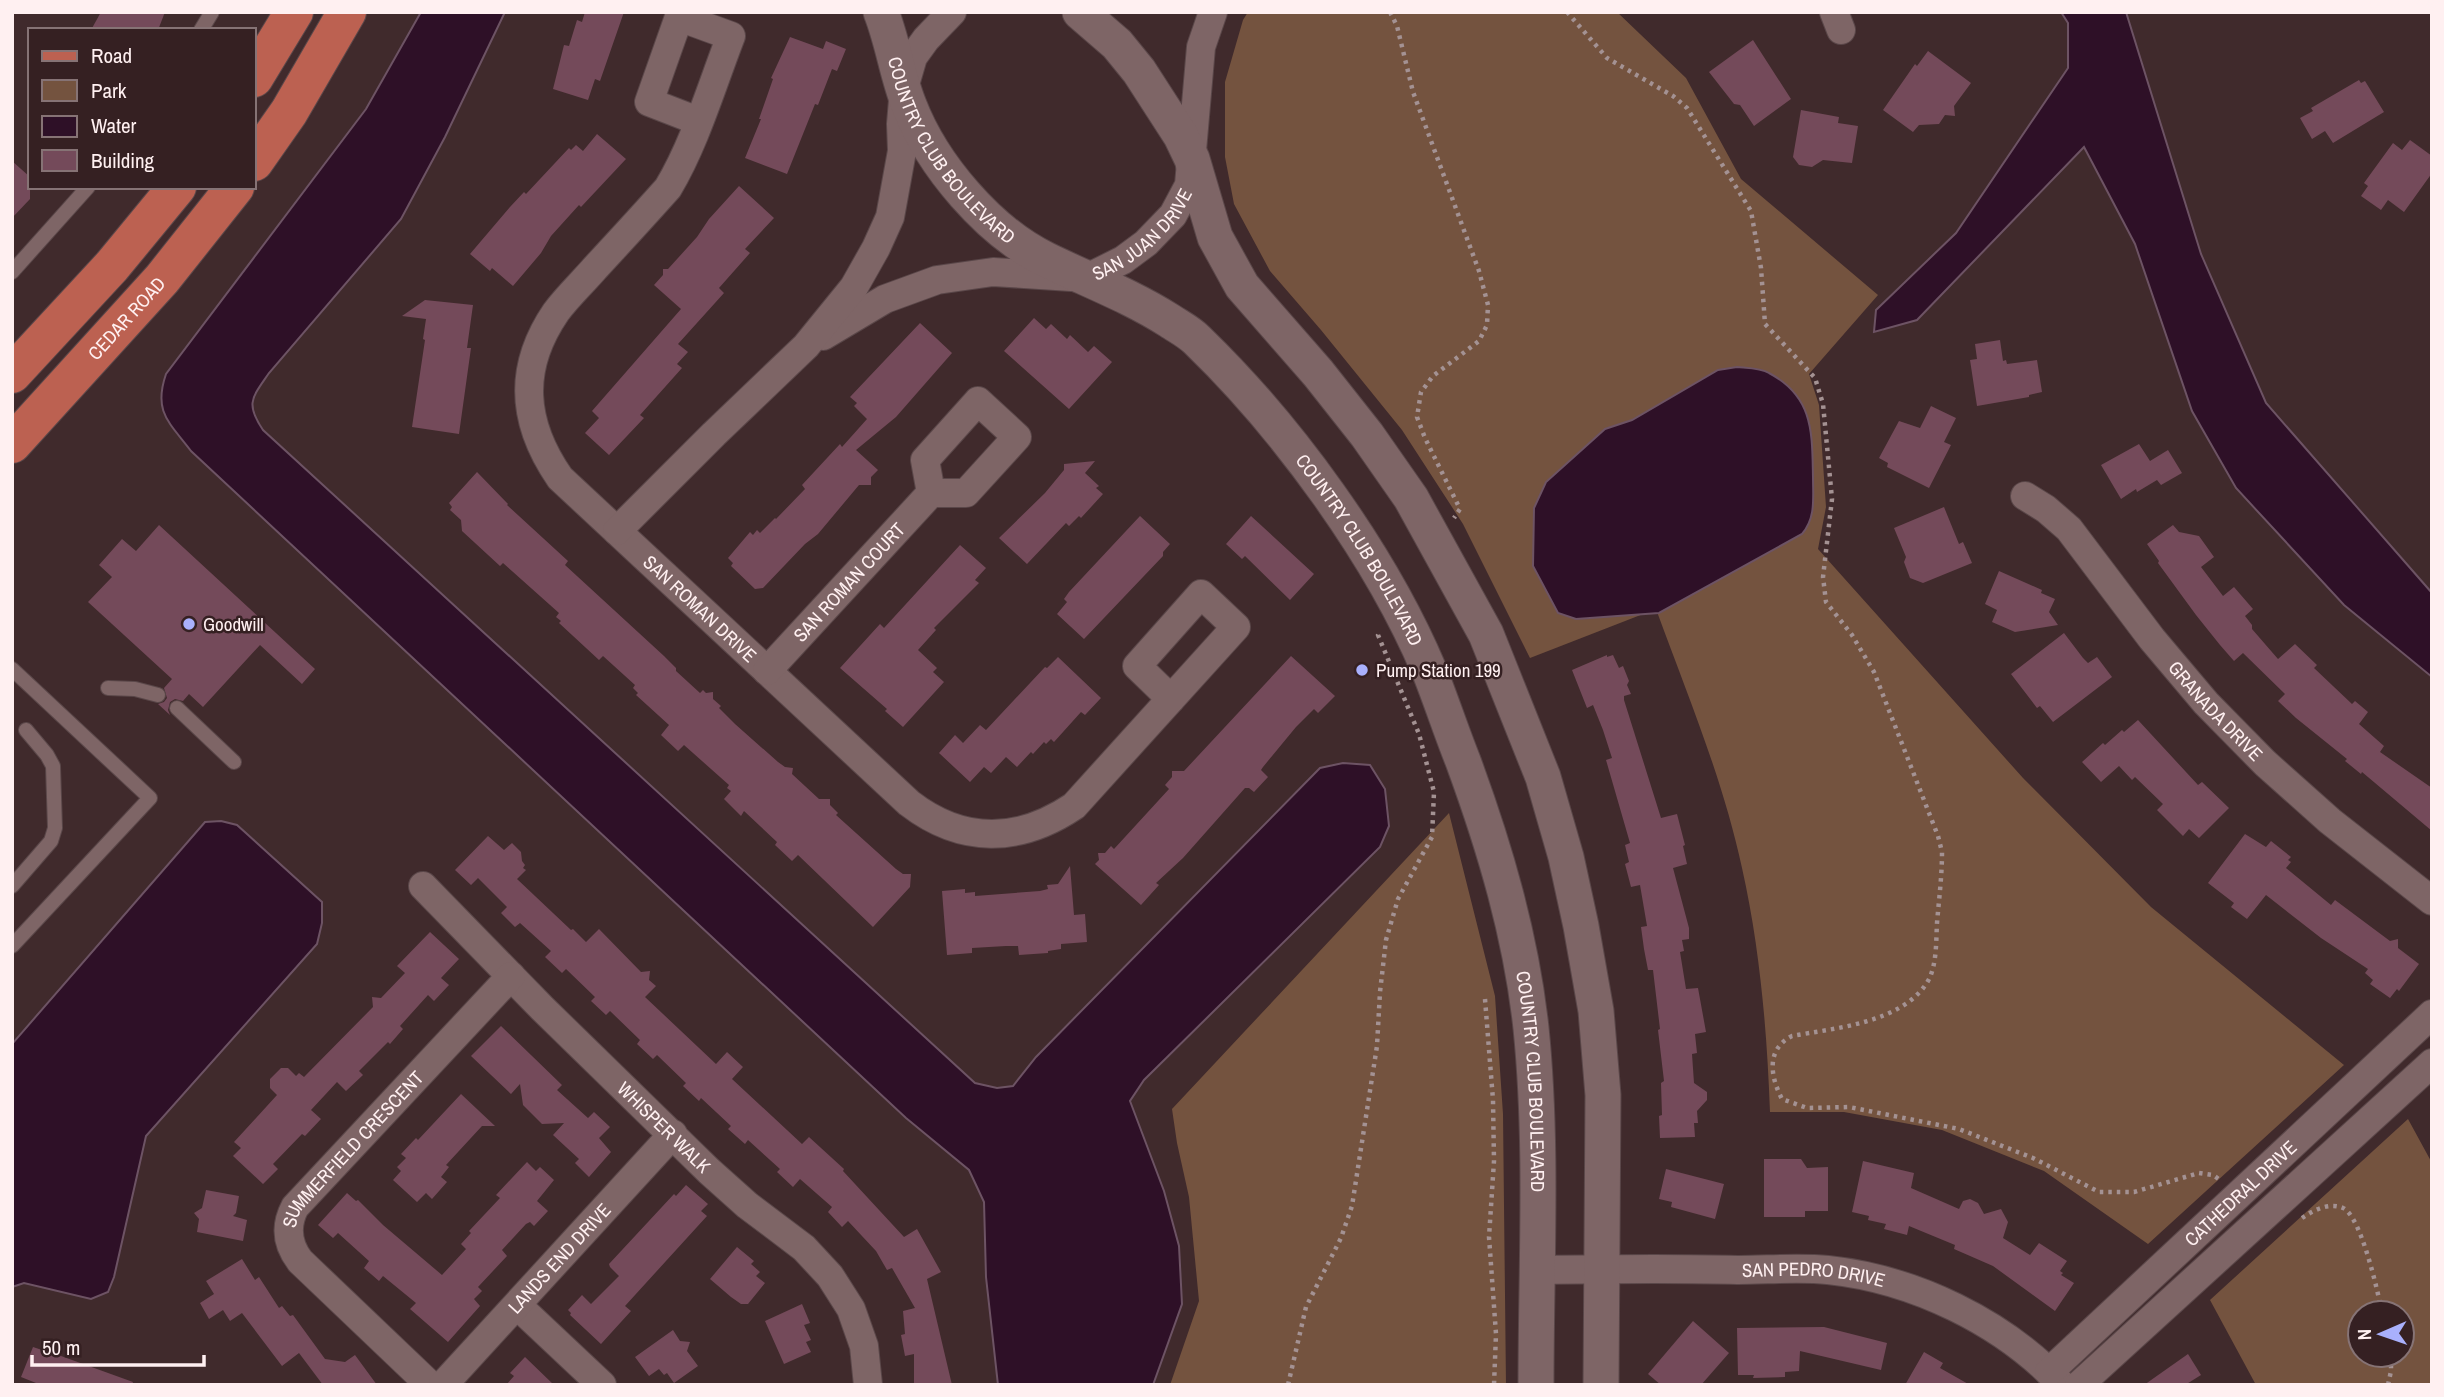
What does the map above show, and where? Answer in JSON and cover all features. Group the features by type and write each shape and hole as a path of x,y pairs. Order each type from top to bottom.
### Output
{"main road":[{"path":"256,75 294,12"},
{"path":"256,159 289,112 346,12"},
{"name":"CEDAR ROAD","path":"12,374 112,266 183,202 228,189"},
{"name":"CEDAR ROAD","path":"12,444 162,279 183,202"}],"street":[{"name":"COUNTRY CLUB BOULEVARD","path":"881,12 890,34 909,105 932,153 961,190 1001,230 1024,247 1146,306 1193,336 1251,397 1351,528 1397,605 1429,669 1478,802 1507,894 1521,959 1531,1028 1537,1114 1536,1385"},
{"name":"SAN JUAN DRIVE","path":"617,531 806,346 854,286 890,217 902,151 904,88 913,57 926,38 952,12"},
{"path":"1080,12 1117,44 1139,71 1181,136 1192,159 1215,237 1242,286 1318,373 1367,435 1411,498 1486,634 1543,777 1566,857 1596,1011 1603,1095 1601,1385"},
{"name":"SAN JUAN DRIVE","path":"806,346 884,299 937,280 993,272 1087,278 1123,260 1146,243 1173,215 1189,185 1201,47 1213,12"},
{"name":"SAN ROMAN DRIVE","path":"698,121 678,171 668,188 556,311 538,343 530,374 529,401 534,429 547,459 560,478 926,816 946,827 969,832 1012,833 1055,819 1074,806 1171,699"},
{"name":"SAN ROMAN COURT","path":"767,671 931,493"},
{"name":"GRANADA DRIVE","path":"2025,496 2046,509 2069,529 2151,639 2206,703 2265,763 2330,821 2432,901"},
{"name":"WHISPER WALK","path":"423,886 709,1171 747,1205 804,1248 830,1276 851,1310 864,1346 868,1385"},
{"name":"SUMMERFIELD CRESCENT","path":"430,1385 300,1261 293,1252 288,1235 289,1217 295,1207 511,976"},
{"name":"CATHEDRAL DRIVE","path":"2055,1378 2236,1197 2432,1014"},
{"name":"CATHEDRAL DRIVE","path":"2079,1385 2432,1063"},
{"name":"LANDS END DRIVE","path":"443,1385 673,1134"},
{"name":"SAN PEDRO DRIVE","path":"1536,1270 1826,1270 1865,1277 1941,1301 1969,1314 2027,1353 2055,1378"},
{"path":"518,1306 601,1385"}],"lane":[{"path":"202,28 212,12"},
{"path":"12,272 86,189"},
{"path":"12,670 150,798 12,946"},
{"path":"108,688 135,689 158,695"},
{"path":"177,708 234,762"},
{"path":"12,887 51,841 55,828 53,766 26,730"}],"path":[{"path":"1390,12 1397,26 1413,92 1479,271 1488,305 1487,325 1479,341 1433,376 1421,392 1417,417 1460,509 1437,544"},
{"path":"1567,12 1607,58 1674,96 1687,108 1751,211 1761,268 1765,324 1815,378 1823,404 1832,499 1824,577 1826,602 1856,641 1881,688 1942,852 1934,961 1928,980 1911,1001 1898,1009 1865,1022 1791,1036 1783,1041 1772,1057 1774,1082 1782,1099 1807,1108 1849,1107 1959,1129 2033,1158 2099,1192 2134,1192 2199,1174 2213,1175 2229,1186 2236,1197"},
{"path":"1288,1385 1306,1307 1341,1238 1352,1206 1377,1046 1386,940 1398,899 1432,837 1434,792 1419,734 1378,635 1397,605"},
{"path":"1485,999 1493,1100 1494,1161 1489,1237 1496,1334 1494,1385"},
{"path":"2258,1221 2269,1232 2277,1233 2315,1210 2332,1206 2346,1209 2356,1222 2378,1299"}],"green space":[{"path":"1248,12 1617,12 1686,78 1741,179 1878,295 1809,374 1819,405 1826,507 1818,549 2023,778 2151,907 2344,1065 2148,1244 2044,1171 1942,1130 1844,1112 1770,1112 1762,990 1754,928 1742,868 1715,769 1656,609 1530,658 1463,524 1402,430 1270,271 1234,204 1225,157 1225,82 1243,20"},
{"path":"1449,813 1495,996 1503,1114 1506,1385 1170,1385 1199,1301 1189,1197 1172,1109"},
{"path":"2408,1119 2432,1163 2432,1385 2256,1385 2210,1300"}],"water":[{"path":"421,12 505,12 445,137 401,219 269,373 253,401 257,421 263,430 975,1083 997,1088 1013,1086 1036,1057 1320,768 1343,763 1370,765 1385,789 1389,826 1380,847 1144,1080 1130,1101 1164,1191 1179,1246 1182,1304 1153,1385 998,1385 986,1277 984,1202 969,1170 906,1118 191,451 165,416 161,398 166,374 366,109"},
{"path":"2061,12 2126,12 2201,254 2266,403 2432,593 2432,677 2344,605 2236,488 2192,411 2135,244 2084,147 1917,320 1874,332 1876,310 1956,233 2068,68 2068,23"},
{"path":"1737,367 1762,370 1784,383 1795,393 1808,418 1812,446 1813,500 1810,521 1802,534 1659,613 1576,619 1558,613 1533,566 1534,508 1546,482 1605,429 1632,420 1718,370"},
{"path":"221,821 237,825 322,902 322,923 317,944 146,1136 114,1277 108,1292 91,1299 24,1283 12,1287 12,1044 205,822"}],"building":[{"path":"101,12 165,12 159,28 92,28"},
{"path":"585,12 624,12 600,81 595,79 588,100 553,89 564,45 569,46 577,20 582,22"},
{"path":"790,37 823,49 826,41 846,49 837,71 832,69 818,105 815,104 787,174 745,158 761,119 773,79 771,78"},
{"path":"1753,40 1791,99 1754,126 1740,105 1734,104 1709,72"},
{"path":"1928,51 1971,83 1954,106 1955,116 1945,115 1939,124 1919,125 1913,132 1883,110 1915,64 1917,66"},
{"path":"2359,80 2361,83 2365,81 2384,112 2333,143 2325,131 2312,139 2300,118 2313,111 2311,108"},
{"path":"1801,110 1839,117 1838,123 1858,126 1852,163 1823,160 1812,167 1799,165 1793,157"},
{"path":"597,134 626,159 551,236 541,253 513,286 470,254 524,192 526,194 569,148 571,150 576,145 583,151"},
{"path":"2410,140 2432,156 2432,173 2404,212 2388,200 2381,210 2361,196 2368,186 2364,183 2393,143 2402,150"},
{"path":"12,161 28,175 30,199 12,218"},
{"path":"739,186 774,218 745,249 750,253 719,288 724,293 678,344 688,352 677,364 682,368 640,415 644,418 609,455 585,433 599,418 592,411 681,309 654,285 663,275 663,269 668,269"},
{"path":"425,300 473,305 467,348 471,348 459,434 412,427 426,319 402,316"},
{"path":"1034,318 1046,329 1051,324 1067,339 1070,335 1088,352 1094,346 1112,362 1069,409 1004,351"},
{"path":"920,323 952,353 896,417 856,450 878,470 871,477 871,485 859,485 818,534 763,588 755,589 731,566 733,563 728,558 750,532 753,535 757,530 760,533 776,519 805,489 802,485 867,419 854,406 857,403 850,397"},
{"path":"2000,340 2003,361 2006,360 2007,364 2037,360 2042,392 2029,397 1977,406 1970,360 1977,359 1975,344"},
{"path":"1931,406 1956,418 1944,442 1951,445 1929,488 1887,467 1888,463 1879,458 1899,421 1920,428"},
{"path":"2139,444 2150,461 2168,450 2182,473 2161,485 2157,480 2121,499 2101,465"},
{"path":"1095,461 1085,473 1099,486 1096,488 1103,494 1081,518 1079,516 1069,526 1066,523 1027,564 999,538 1045,493 1064,470 1064,464"},
{"path":"477,472 507,505 568,561 565,565 664,656 676,671 700,693 703,690 706,693 713,692 713,699 721,706 719,708 735,724 778,762 793,768 792,774 819,799 830,799 830,805 838,813 836,815 896,869 903,874 911,874 910,887 873,927 798,855 792,861 775,845 777,842 744,811 741,816 724,799 731,791 727,788 729,785 684,745 678,751 661,735 669,725 636,695 638,693 633,688 635,685 603,656 599,660 559,623 561,621 556,617 559,613 503,563 500,566 462,531 461,520 450,510 452,507 449,503"},
{"path":"1944,507 1959,544 1963,542 1972,563 1923,583 1910,578 1904,562 1906,557 1894,528"},
{"path":"1140,516 1170,544 1163,556 1084,639 1057,614 1067,602 1064,599 1069,592"},
{"path":"1251,516 1314,574 1290,600 1245,556 1242,559 1226,544"},
{"name":"Goodwill","path":"159,525 315,669 302,684 260,645 203,707 189,694 183,701 175,699 170,702 170,715 158,704 167,698 164,688 172,679 88,602 112,577 99,565 122,539 136,551"},
{"path":"2173,525 2179,532 2199,536 2214,557 2201,567 2223,596 2234,587 2253,609 2245,616 2252,629 2278,659 2295,644 2317,665 2314,668 2352,704 2355,701 2368,712 2359,724 2384,746 2380,752 2432,788 2432,831 2296,718 2278,701 2285,694 2243,653 2234,661 2220,645 2158,563 2147,544"},
{"path":"960,545 986,568 975,580 979,583 934,628 936,630 918,650 937,668 933,672 944,682 903,727 885,711 887,709 840,668 880,624 884,628"},
{"path":"1999,571 2042,590 2041,593 2055,599 2049,612 2058,625 2015,632 1992,622 1997,610 1985,604"},
{"path":"2064,633 2088,663 2097,657 2112,677 2053,722 2040,706 2037,708 2011,674"},
{"path":"1613,655 1619,668 1623,666 1629,681 1627,685 1631,694 1624,696 1624,700 1661,818 1677,814 1685,845 1687,864 1673,868 1689,928 1689,939 1682,940 1684,951 1680,952 1686,989 1698,988 1706,1032 1695,1034 1697,1053 1692,1054 1694,1083 1707,1092 1707,1100 1697,1111 1695,1137 1660,1138 1661,1083 1664,1081 1660,1029 1653,970 1648,970 1644,949 1641,927 1647,926 1640,885 1631,887 1625,864 1629,862 1625,845 1630,843 1606,760 1612,758 1593,705 1587,708 1572,670"},
{"path":"1291,656 1335,696 1318,713 1314,709 1296,727 1261,770 1268,777 1254,792 1245,788 1183,858 1156,883 1159,885 1141,905 1095,864 1099,860 1098,853 1105,853 1111,846 1114,849 1169,789 1165,785 1172,777 1172,771 1184,771"},
{"path":"1058,657 1101,698 1085,715 1081,712 1054,742 1051,739 1046,744 1044,742 1017,767 1006,757 991,773 984,767 970,782 939,753 955,735 963,743 980,725 986,730 1045,667"},
{"path":"2138,720 2198,785 2202,782 2229,808 2199,838 2189,829 2183,836 2157,810 2163,804 2135,777 2132,780 2119,766 2101,782 2082,762 2103,743 2105,745"},
{"path":"2245,834 2266,847 2271,841 2291,857 2286,868 2331,905 2335,900 2390,941 2398,939 2398,948 2419,964 2399,991 2397,989 2390,998 2370,984 2373,980 2365,973 2368,969 2321,938 2266,895 2247,919 2231,907 2234,903 2208,883"},
{"path":"488,836 504,850 512,843 521,852 525,865 523,868 526,870 517,879 571,930 586,942 599,929 641,972 650,971 649,980 656,986 645,997 716,1064 727,1052 743,1067 732,1079 802,1144 809,1137 844,1169 904,1237 917,1229 941,1272 927,1279 952,1385 914,1385 914,1354 905,1356 901,1335 905,1334 903,1311 915,1308 892,1268 887,1270 876,1251 848,1221 842,1227 828,1212 832,1207 800,1179 793,1187 777,1172 780,1169 748,1140 745,1144 728,1129 731,1126 701,1098 699,1101 683,1086 686,1083 657,1055 653,1059 637,1044 640,1040 610,1011 606,1015 591,1001 595,997 566,969 562,973 545,957 551,951 520,923 515,927 501,913 507,907 478,878 471,885 455,870"},
{"path":"1070,866 1074,915 1085,914 1087,942 1061,944 1061,949 1048,953 1019,955 1018,946 1006,946 972,948 972,953 947,955 942,891 965,889 965,893 975,892 975,896 1040,891 1048,889 1047,885 1058,884"},
{"path":"430,932 459,959 441,978 449,985 434,1001 428,995 400,1026 403,1029 390,1044 388,1042 359,1071 363,1075 346,1091 337,1082 311,1110 321,1119 273,1164 278,1169 263,1184 233,1156 241,1148 234,1142 277,1095 270,1088 270,1079 281,1068 288,1068 296,1076 299,1073 304,1077 373,1007 372,997 381,998 405,973 397,966"},
{"path":"501,1026 562,1085 557,1090 588,1118 594,1112 610,1127 599,1138 611,1152 589,1177 575,1163 579,1159 553,1135 564,1123 542,1124 523,1105 520,1084 511,1094 471,1056"},
{"path":"461,1094 495,1126 482,1126 446,1165 449,1167 441,1177 447,1182 432,1199 426,1193 417,1202 393,1180 401,1171 397,1167 406,1158 401,1154 416,1138 418,1140"},
{"path":"1764,1159 1801,1159 1807,1168 1828,1167 1828,1211 1805,1211 1805,1217 1764,1217"},
{"path":"1863,1161 1914,1173 1911,1188 1959,1209 1963,1201 1970,1199 1978,1203 1984,1214 2001,1209 2008,1222 2003,1238 2030,1255 2039,1243 2067,1261 2060,1271 2063,1273 2061,1275 2074,1283 2055,1311 1993,1266 1954,1249 1955,1245 1909,1226 1907,1235 1884,1229 1886,1224 1868,1220 1869,1216 1852,1212"},
{"path":"527,1162 536,1171 540,1167 554,1180 537,1201 548,1211 534,1226 530,1222 526,1224 502,1250 507,1256 478,1287 482,1291 474,1299 480,1306 448,1342 410,1309 416,1303 383,1276 379,1281 364,1268 369,1261 338,1233 333,1238 318,1225 347,1193 442,1275 466,1249 461,1244 471,1233 469,1231 500,1198 496,1195"},
{"path":"1666,1169 1724,1184 1715,1219 1671,1207 1672,1202 1659,1199"},
{"path":"686,1185 708,1204 701,1211 707,1216 625,1306 631,1311 601,1344 568,1310 582,1295 591,1304 619,1276 609,1264 674,1194 676,1196"},
{"path":"206,1190 239,1196 233,1216 247,1220 243,1241 197,1232 199,1219 194,1213 202,1208"},
{"path":"737,1247 754,1261 751,1264 760,1272 756,1276 765,1283 748,1304 741,1304 710,1279"},
{"path":"242,1259 255,1280 259,1277 279,1308 282,1306 290,1316 293,1315 325,1359 345,1362 355,1355 377,1385 323,1385 299,1353 282,1366 242,1313 230,1321 223,1310 209,1319 200,1303 214,1294 206,1281"},
{"path":"802,1304 810,1323 804,1325 811,1340 806,1342 811,1352 784,1364 765,1321"},
{"path":"1693,1321 1729,1353 1701,1385 1661,1385 1648,1374"},
{"path":"1824,1327 1887,1343 1881,1370 1800,1351 1799,1371 1785,1372 1785,1377 1753,1378 1754,1375 1738,1375 1737,1328"},
{"path":"673,1330 680,1341 690,1342 687,1351 698,1366 674,1383 667,1373 664,1375 659,1369 649,1376 635,1357"},
{"path":"46,1340 62,1348 61,1356 133,1382 132,1385 41,1385 21,1377 33,1347 42,1350"},
{"path":"1924,1352 1943,1363 1940,1368 1970,1385 1905,1385"},
{"path":"2188,1354 2201,1375 2185,1385 2144,1385"},
{"path":"525,1357 554,1385 506,1385 514,1376 510,1373"}],"place":[{"name":"Goodwill","path":"189,624"},
{"name":"Pump Station 199","path":"1362,670"}]}
